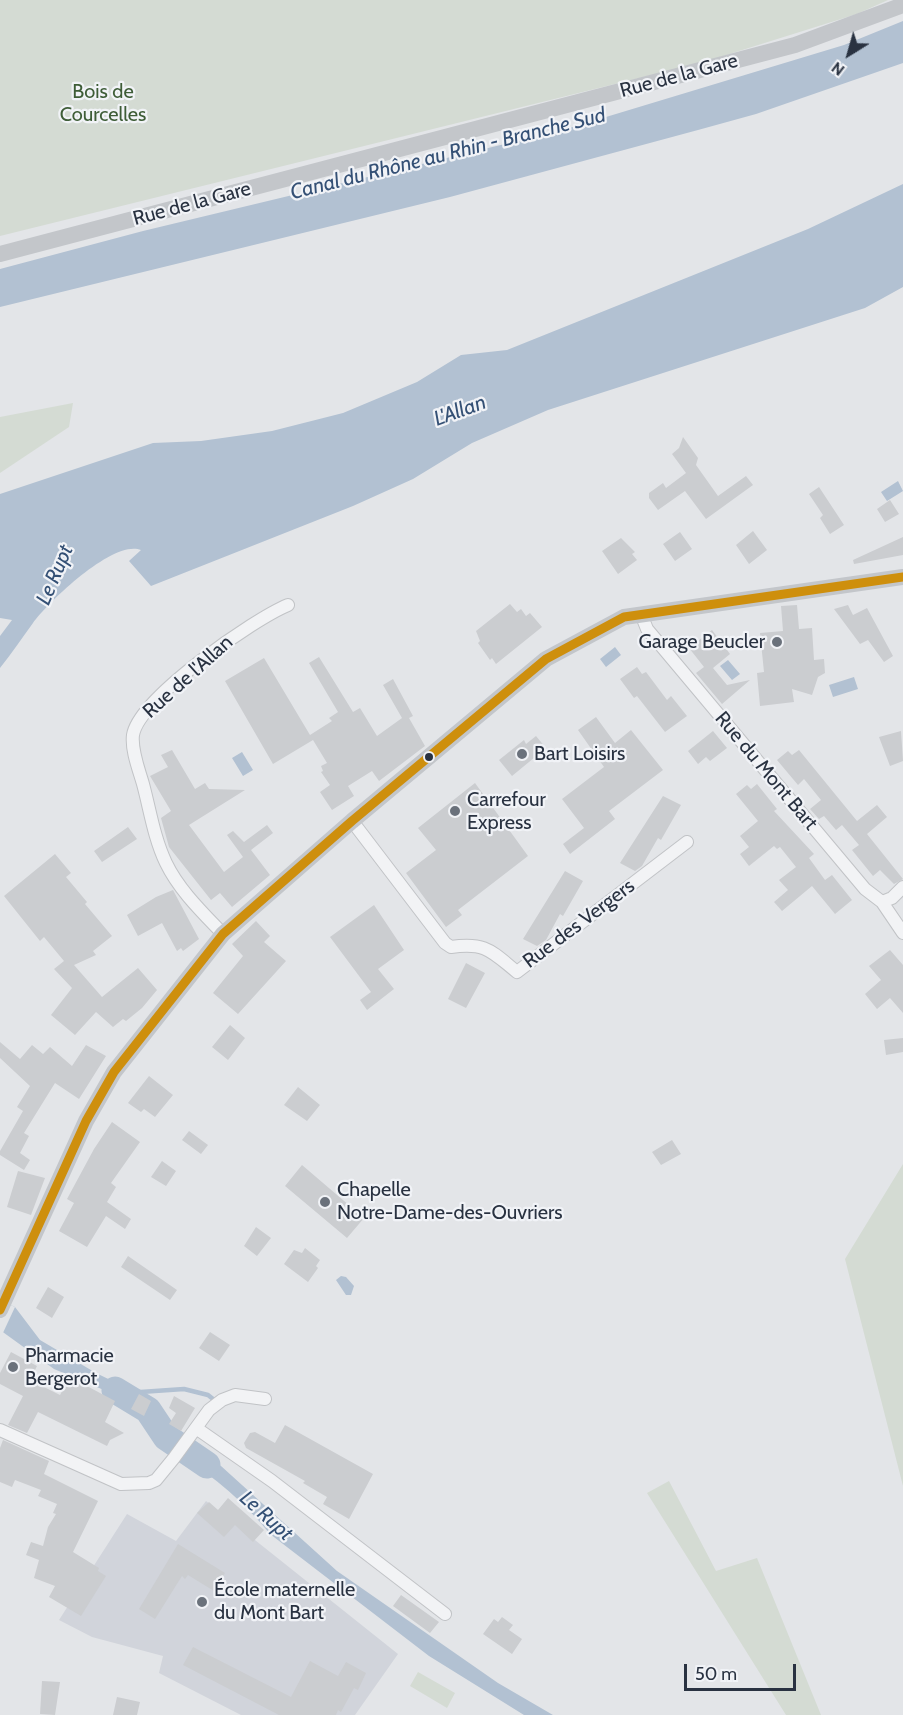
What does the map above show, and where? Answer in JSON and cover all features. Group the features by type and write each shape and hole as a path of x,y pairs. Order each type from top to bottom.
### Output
{"main road":[{"name":"Rue de la Gare","path":"0,255 795,45 903,5"},
{"path":"0,1310 86,1121 114,1072 223,934 352,821 546,659 624,617 903,577"}],"street":[{"name":"Rue de l'Allan","path":"223,934 192,902 167,864 159,843 136,757 133,735 142,717 210,653 263,617 288,606"},
{"name":"Rue du Mont Bart","path":"640,614 647,629 865,889 882,902 903,933"},
{"name":"Rue des Vergers","path":"352,821 445,943 451,948 476,945 488,948 517,972 687,842"},
{"path":"882,902 892,898 903,887"},
{"path":"0,1430 121,1484 156,1480 209,1410 222,1400 235,1395 265,1399"},
{"path":"192,1433 272,1481 445,1614"}],"shaded area":[{"name":"École maternelle du Mont Bart","path":"206,1501 398,1654 355,1715 241,1715 159,1673 163,1656 92,1637 59,1620 127,1514 176,1541"}],"green space":[{"name":"Bois de Courcelles","path":"0,0 888,0 857,14 704,62 0,236"},
{"path":"73,403 69,427 0,473 0,417"},
{"path":"903,1164 903,1486 845,1259"},
{"path":"669,1481 716,1571 757,1558 821,1715 786,1715 647,1493"},
{"path":"418,1672 455,1693 447,1708 410,1686"}],"water":[{"path":"903,21 903,63 756,114 450,197 0,307 0,269 143,231 563,130 844,45"},
{"name":"L'Allan","path":"903,184 903,287 865,308 548,410 472,443 413,479 353,506 151,586 129,561 141,550 129,549 115,554 99,562 67,587 41,613 0,668 0,636 12,620 0,618 0,494 153,443 201,441 272,431 343,413 417,382 461,355 507,350 808,229"},
{"path":"898,481 903,491 887,501 881,492"},
{"path":"615,647 621,655 606,667 600,659"},
{"path":"728,660 740,674 732,680 720,666"},
{"path":"854,677 858,689 833,697 829,685"},
{"path":"242,752 253,770 243,776 232,758"},
{"path":"341,1276 346,1277 354,1286 351,1295 346,1295 336,1280"},
{"path":"0,1300 15,1307 40,1340 96,1373 139,1394 131,1409 111,1393 54,1369 0,1330"},
{"path":"188,1448 192,1448 221,1466 337,1571 498,1683 553,1715 524,1715 429,1656 270,1534 229,1491 181,1456"}],"pier":[{"path":"0,1300 15,1307 2,1335 0,1334"}],"building":[{"path":"683,437 698,458 696,465 718,496 746,476 753,485 706,519 685,491 658,510 649,498 649,493 663,483 666,488 686,473 672,454 679,448"},
{"path":"819,487 844,525 830,534 820,518 823,515 809,494"},
{"path":"890,500 899,514 885,522 877,509"},
{"path":"753,531 767,550 749,564 736,545"},
{"path":"680,532 692,549 675,561 663,544"},
{"path":"903,537 903,555 854,564 853,560"},
{"path":"621,538 635,552 632,554 637,560 618,574 602,551"},
{"path":"510,604 517,612 521,609 526,616 530,613 542,627 496,664 492,658 490,660 478,643 480,641 476,631"},
{"path":"797,605 799,629 812,628 814,660 824,659 825,673 818,677 812,695 792,689 794,702 760,706 757,673 764,672 760,633 783,631 781,606"},
{"path":"848,605 853,615 867,608 893,656 884,662 868,640 860,644 834,609"},
{"path":"712,630 730,654 713,668 727,685 750,680 722,704 696,673 704,667 689,648"},
{"path":"319,657 353,712 360,708 377,736 402,718 383,685 393,679 413,716 409,718 425,746 379,781 372,771 348,786 354,796 332,810 320,792 330,785 321,772 323,771 321,766 327,763 313,740 273,764 225,681 264,658 310,735 332,721 329,718 338,712 309,663"},
{"path":"637,667 642,674 646,672 667,700 671,696 687,716 665,732 637,696 634,698 620,679"},
{"path":"596,717 615,743 631,730 663,770 609,811 615,819 570,854 563,844 584,828 562,799 604,767 578,730"},
{"path":"713,731 727,748 710,761 706,757 698,764 688,751"},
{"path":"901,731 903,761 890,766 879,737"},
{"path":"536,736 546,748 512,776 499,760 524,740 526,744"},
{"path":"172,750 195,789 205,783 209,789 245,790 189,825 224,872 243,857 227,835 233,831 244,842 267,825 273,833 251,850 270,875 232,907 220,893 211,900 169,847 161,818 171,811 150,776 168,767 161,755"},
{"path":"799,750 857,821 877,805 887,817 867,834 903,879 894,884 880,870 873,876 852,850 859,845 842,825 836,830 824,816 819,819 810,809 821,800 804,779 798,785 777,760 788,751 792,755"},
{"path":"475,783 528,856 458,910 462,915 446,927 406,873 436,850 418,828"},
{"path":"757,784 777,809 774,811 814,854 809,858 825,880 832,875 852,900 835,914 812,886 782,911 774,902 788,890 779,880 796,867 780,847 777,849 774,846 749,866 740,854 749,847 740,836 758,821 736,794 747,785 751,789"},
{"path":"663,796 681,805 661,840 658,838 642,866 635,871 620,863"},
{"path":"128,827 137,839 102,862 94,851"},
{"path":"55,854 71,873 66,877 112,936 93,951 96,955 74,965 102,997 138,968 157,990 142,1008 126,1021 123,1019 113,1027 96,1012 75,1035 51,1015 72,988 54,969 64,961 44,937 40,941 4,896"},
{"path":"565,871 583,881 563,916 560,914 546,940 537,946 523,939"},
{"path":"173,890 199,939 183,951 181,948 177,951 162,923 138,936 127,915 156,897"},
{"path":"374,905 404,950 378,969 394,989 367,1010 360,1000 371,992 330,937"},
{"path":"256,921 270,936 264,942 286,961 238,1014 213,993 243,956 232,944"},
{"path":"890,950 903,965 903,1013 890,998 877,1009 865,994 881,980 869,966"},
{"path":"466,963 485,973 466,1008 448,999"},
{"path":"230,1025 245,1038 228,1060 212,1047"},
{"path":"903,1038 903,1052 886,1055 884,1040"},
{"path":"0,1042 20,1059 32,1045 43,1054 50,1047 72,1066 86,1045 106,1056 79,1099 55,1083 24,1133 29,1136 20,1153 30,1160 24,1170 0,1155 0,1151 23,1111 17,1107 30,1086 0,1058"},
{"path":"149,1076 173,1095 155,1117 144,1109 141,1112 128,1103"},
{"path":"298,1087 320,1105 307,1121 284,1105"},
{"path":"112,1122 140,1142 111,1183 116,1187 107,1202 131,1219 125,1229 106,1216 87,1247 59,1231 74,1203 67,1199 94,1149"},
{"path":"189,1131 208,1145 201,1154 182,1140"},
{"path":"672,1140 681,1154 661,1165 652,1152"},
{"path":"162,1161 176,1171 166,1186 151,1177"},
{"name":"Chapelle Notre-Dame-des-Ouvriers","path":"302,1165 364,1218 347,1238 285,1186"},
{"path":"18,1171 45,1178 31,1215 7,1207"},
{"path":"256,1227 271,1238 257,1256 244,1246"},
{"path":"305,1248 320,1260 316,1266 318,1268 308,1282 284,1264 294,1250 302,1253"},
{"path":"128,1256 177,1290 170,1300 121,1267"},
{"path":"48,1287 64,1297 52,1318 36,1308"},
{"path":"210,1332 230,1345 219,1361 199,1348"},
{"path":"11,1352 37,1366 30,1380 60,1395 70,1377 115,1401 105,1422 124,1433 110,1440 107,1446 38,1412 27,1433 8,1425 23,1396 0,1384 0,1373"},
{"path":"139,1394 151,1401 144,1416 131,1409"},
{"path":"174,1396 195,1408 181,1431 169,1424 176,1413 169,1408"},
{"path":"285,1425 373,1474 349,1519 323,1504 327,1497 303,1483 305,1481 246,1448 244,1443 250,1433 255,1432 275,1443"},
{"path":"3,1440 49,1461 44,1474 98,1501 73,1552 99,1568 98,1571 106,1576 81,1616 49,1597 55,1586 34,1578 39,1560 26,1555 31,1542 43,1546 48,1527 56,1514 53,1513 57,1504 38,1496 41,1490 15,1480 12,1487 0,1482 0,1448"},
{"path":"228,1498 264,1530 253,1542 235,1525 224,1537 197,1513 209,1502 218,1510"},
{"path":"178,1544 225,1573 214,1591 188,1575 185,1579 182,1576 155,1619 139,1609"},
{"path":"401,1595 439,1622 430,1633 393,1606"},
{"path":"502,1617 513,1625 509,1630 522,1639 512,1654 483,1634 494,1619 498,1622"},
{"path":"193,1647 291,1697 310,1661 338,1676 346,1662 366,1673 358,1690 354,1688 341,1712 338,1710 336,1715 279,1715 183,1665"},
{"path":"42,1681 60,1682 55,1715 40,1714"},
{"path":"117,1697 140,1702 137,1715 113,1715"}],"waterway":[{"path":"126,1393 184,1389 208,1395 213,1399"},
{"name":"Le Rupt","path":"115,1390 148,1410 166,1437 207,1465"}],"transit line":[{"path":"0,1310 86,1121 114,1072 223,934 352,821 546,659 624,617 903,577"}],"place":[{"name":"Garage Beucler","path":"777,642"},
{"name":"Bart Loisirs","path":"522,754"},
{"name":"Carrefour Express","path":"455,811"},
{"name":"Chapelle Notre-Dame-des-Ouvriers","path":"325,1202"},
{"name":"Pharmacie Bergerot","path":"13,1367"},
{"name":"École maternelle du Mont Bart","path":"202,1602"}],"water label":[{"name":"Canal du Rhône au Rhin - Branche Sud","path":"448,154"}]}
